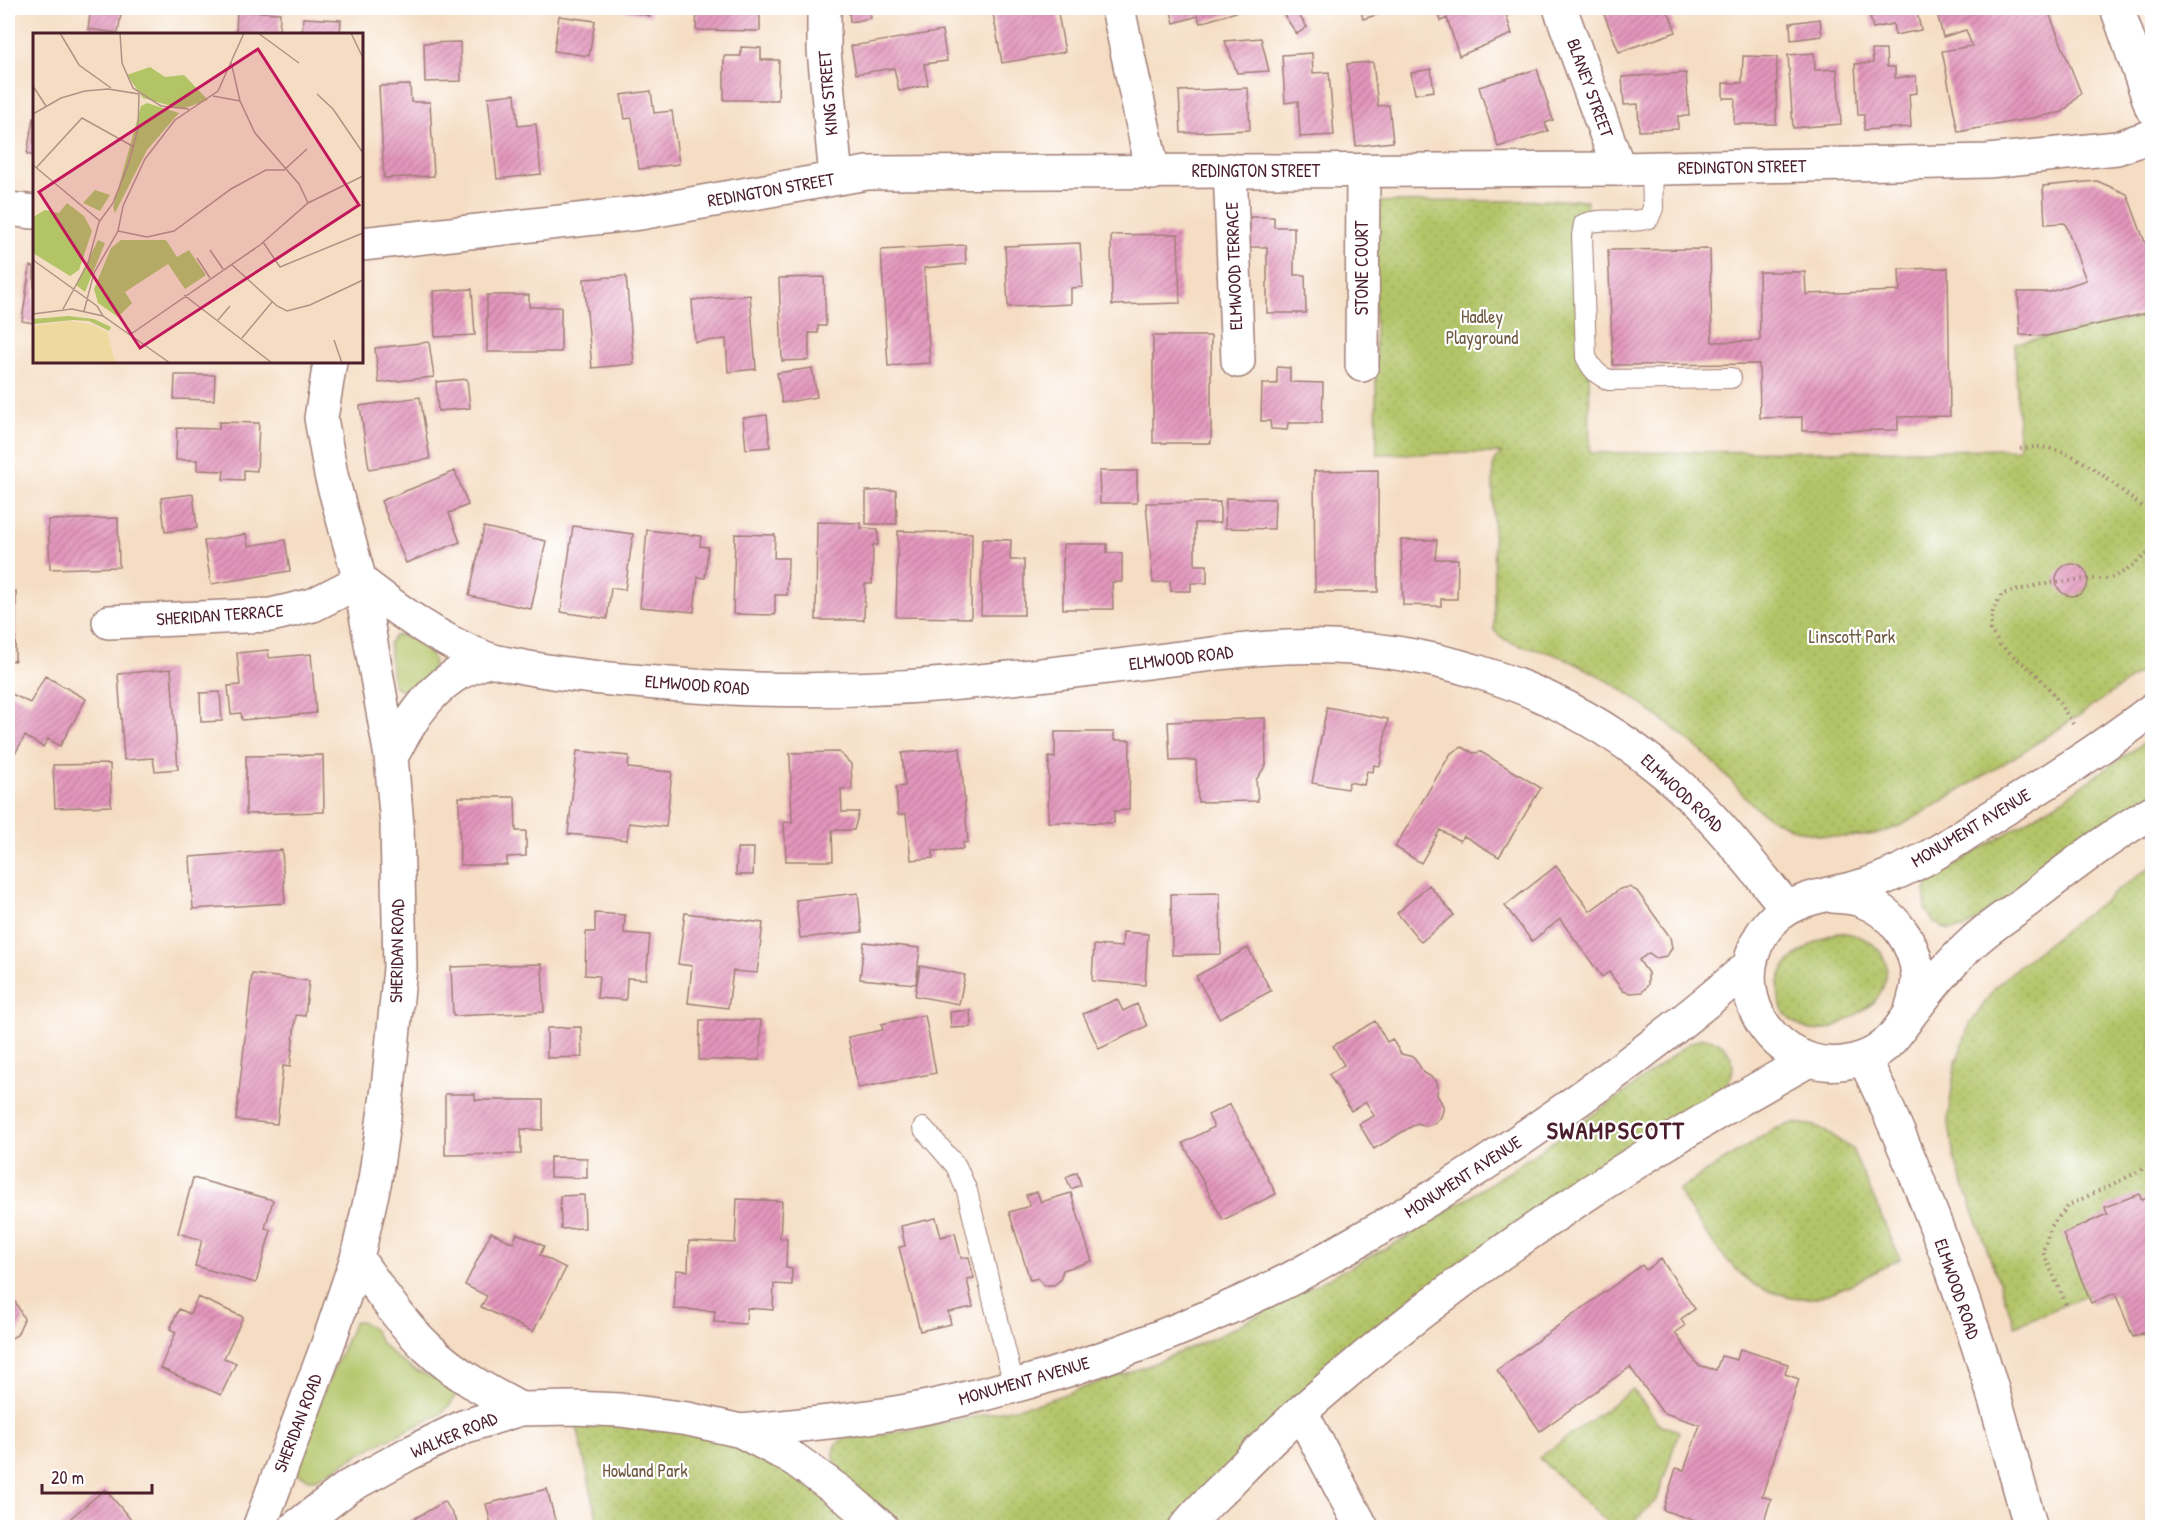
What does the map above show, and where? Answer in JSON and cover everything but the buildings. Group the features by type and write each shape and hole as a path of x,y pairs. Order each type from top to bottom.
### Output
{"street":[{"name":"KING STREET","path":"824,8 824,50 836,178"},
{"path":"1118,8 1153,173"},
{"name":"BLANEY STREET","path":"1560,8 1619,169"},
{"path":"2117,8 2152,108"},
{"name":"REDINGTON STREET","path":"363,244 640,213 867,173 1619,169 1988,161 2117,148 2152,136"},
{"name":"ELMWOOD TERRACE","path":"1230,170 1238,361"},
{"name":"STONE COURT","path":"1362,171 1362,365"},
{"path":"8,209 33,212"},
{"name":"SHERIDAN ROAD","path":"259,1527 329,1341 357,1258 375,1180 387,1099 400,968 397,825 391,757 360,581 331,475 321,418 330,363"},
{"name":"SHERIDAN TERRACE","path":"109,622 271,615 313,605 360,581"},
{"name":"ELMWOOD ROAD","path":"360,581 403,614 445,640 489,660 562,675 619,680 743,689 881,690 1287,647 1350,648 1449,662 1499,678 1565,707 1609,732 1651,761 1687,793 1725,833 1787,908"},
{"path":"391,757 409,722 429,697 455,675 489,660"},
{"name":"MONUMENT AVENUE","path":"741,1431 893,1413 953,1402 1014,1386 1150,1341 1268,1290 1422,1205 1540,1127 1640,1056 1696,1012 1750,964 1766,928 1787,908 1807,900 1869,884 1926,859 2152,710"},
{"path":"1750,964 1750,993 1754,1008 1764,1028 1784,1047 1809,1060 1821,1063 1843,1063 1864,1058 1878,1051 1900,1031 1909,1015 1973,941 2087,854 2152,812"},
{"path":"1830,895 1859,899 1874,906 1890,918 1902,932 1911,948 1917,977 1917,989 1909,1015"},
{"name":"ELMWOOD ROAD","path":"1864,1058 1888,1107 1949,1262 1987,1374 2031,1527"},
{"path":"1185,1527 1300,1412 1418,1314 1479,1268 1695,1124 1809,1060"},
{"path":"357,1258 393,1308 428,1349 472,1383 520,1409"},
{"name":"WALKER ROAD","path":"295,1527 348,1487 408,1454 463,1427 520,1409 620,1410 688,1419 741,1431"},
{"path":"1300,1412 1362,1527"},
{"path":"741,1431 794,1459 844,1495 882,1527"}],"lane":[{"path":"1652,168 1653,208 1649,218 1641,221 1599,220 1584,224 1582,235 1586,357 1598,375 1610,380 1731,378"},
{"path":"923,1128 956,1166 967,1191 1014,1386"}],"path":[{"path":"2020,449 2039,447 2065,454 2093,468 2152,513"},
{"path":"2088,754 2071,720 2053,693 2037,675 2000,645 1990,630 1993,609 2002,594 2038,585 2109,579 2127,570 2152,550"},
{"path":"2066,1305 2043,1252 2051,1226 2068,1205 2136,1173 2152,1162"}],"green space":[{"name":"Linscott Park","path":"1587,200 1590,453 2019,449 2015,343 2152,315 2152,663 2104,699 2054,732 1915,818 1895,828 1875,834 1838,837 1802,831 1769,817 1760,811 1698,749 1631,696 1595,673 1566,659 1514,644 1500,636 1494,630 1493,467 1496,458 1502,453 1377,454 1373,202"},
{"path":"398,635 409,638 420,645 429,653 434,662 428,675 411,689 399,689 393,684 389,643"},
{"path":"2152,737 2152,794 2121,813 1964,929 1949,930 1934,923 1925,909 1925,891 1933,878 2061,800"},
{"path":"2152,866 2152,1343 2146,1341 2143,1333 2133,1337 2115,1293 2091,1303 2088,1295 2015,1326 1954,1158 1948,1118 1955,1066 1969,1026 1996,986 2025,961"},
{"path":"1839,932 1862,938 1879,951 1884,959 1885,980 1876,1000 1850,1018 1829,1029 1806,1029 1791,1020 1785,1013 1779,996 1780,978 1789,962 1799,953 1819,940"},
{"path":"1702,1038 1718,1042 1729,1053 1733,1064 1732,1073 1729,1081 1722,1088 1459,1267 1170,1527 904,1527 854,1485 834,1459 835,1445 845,1438 914,1429 1039,1403 1147,1366 1218,1336 1407,1237 1626,1092 1689,1043"},
{"path":"1794,1123 1817,1126 1852,1149 1900,1259 1834,1292 1811,1298 1793,1297 1765,1290 1739,1273 1716,1246 1678,1190 1774,1129"},
{"path":"361,1321 374,1330 381,1343 400,1361 416,1371 448,1384 456,1394 450,1405 439,1415 374,1446 316,1479 309,1479 297,1473 307,1431 354,1322"},
{"path":"1633,1389 1659,1424 1679,1431 1657,1500 1628,1527 1612,1527 1539,1458"},
{"name":"Howland Park","path":"573,1408 741,1431 882,1527 599,1527"}],"district":[{"name":"SWAMPSCOTT","path":"1616,1131"}],"park label":[{"name":"Hadley Playground","path":"1482,327"}]}
